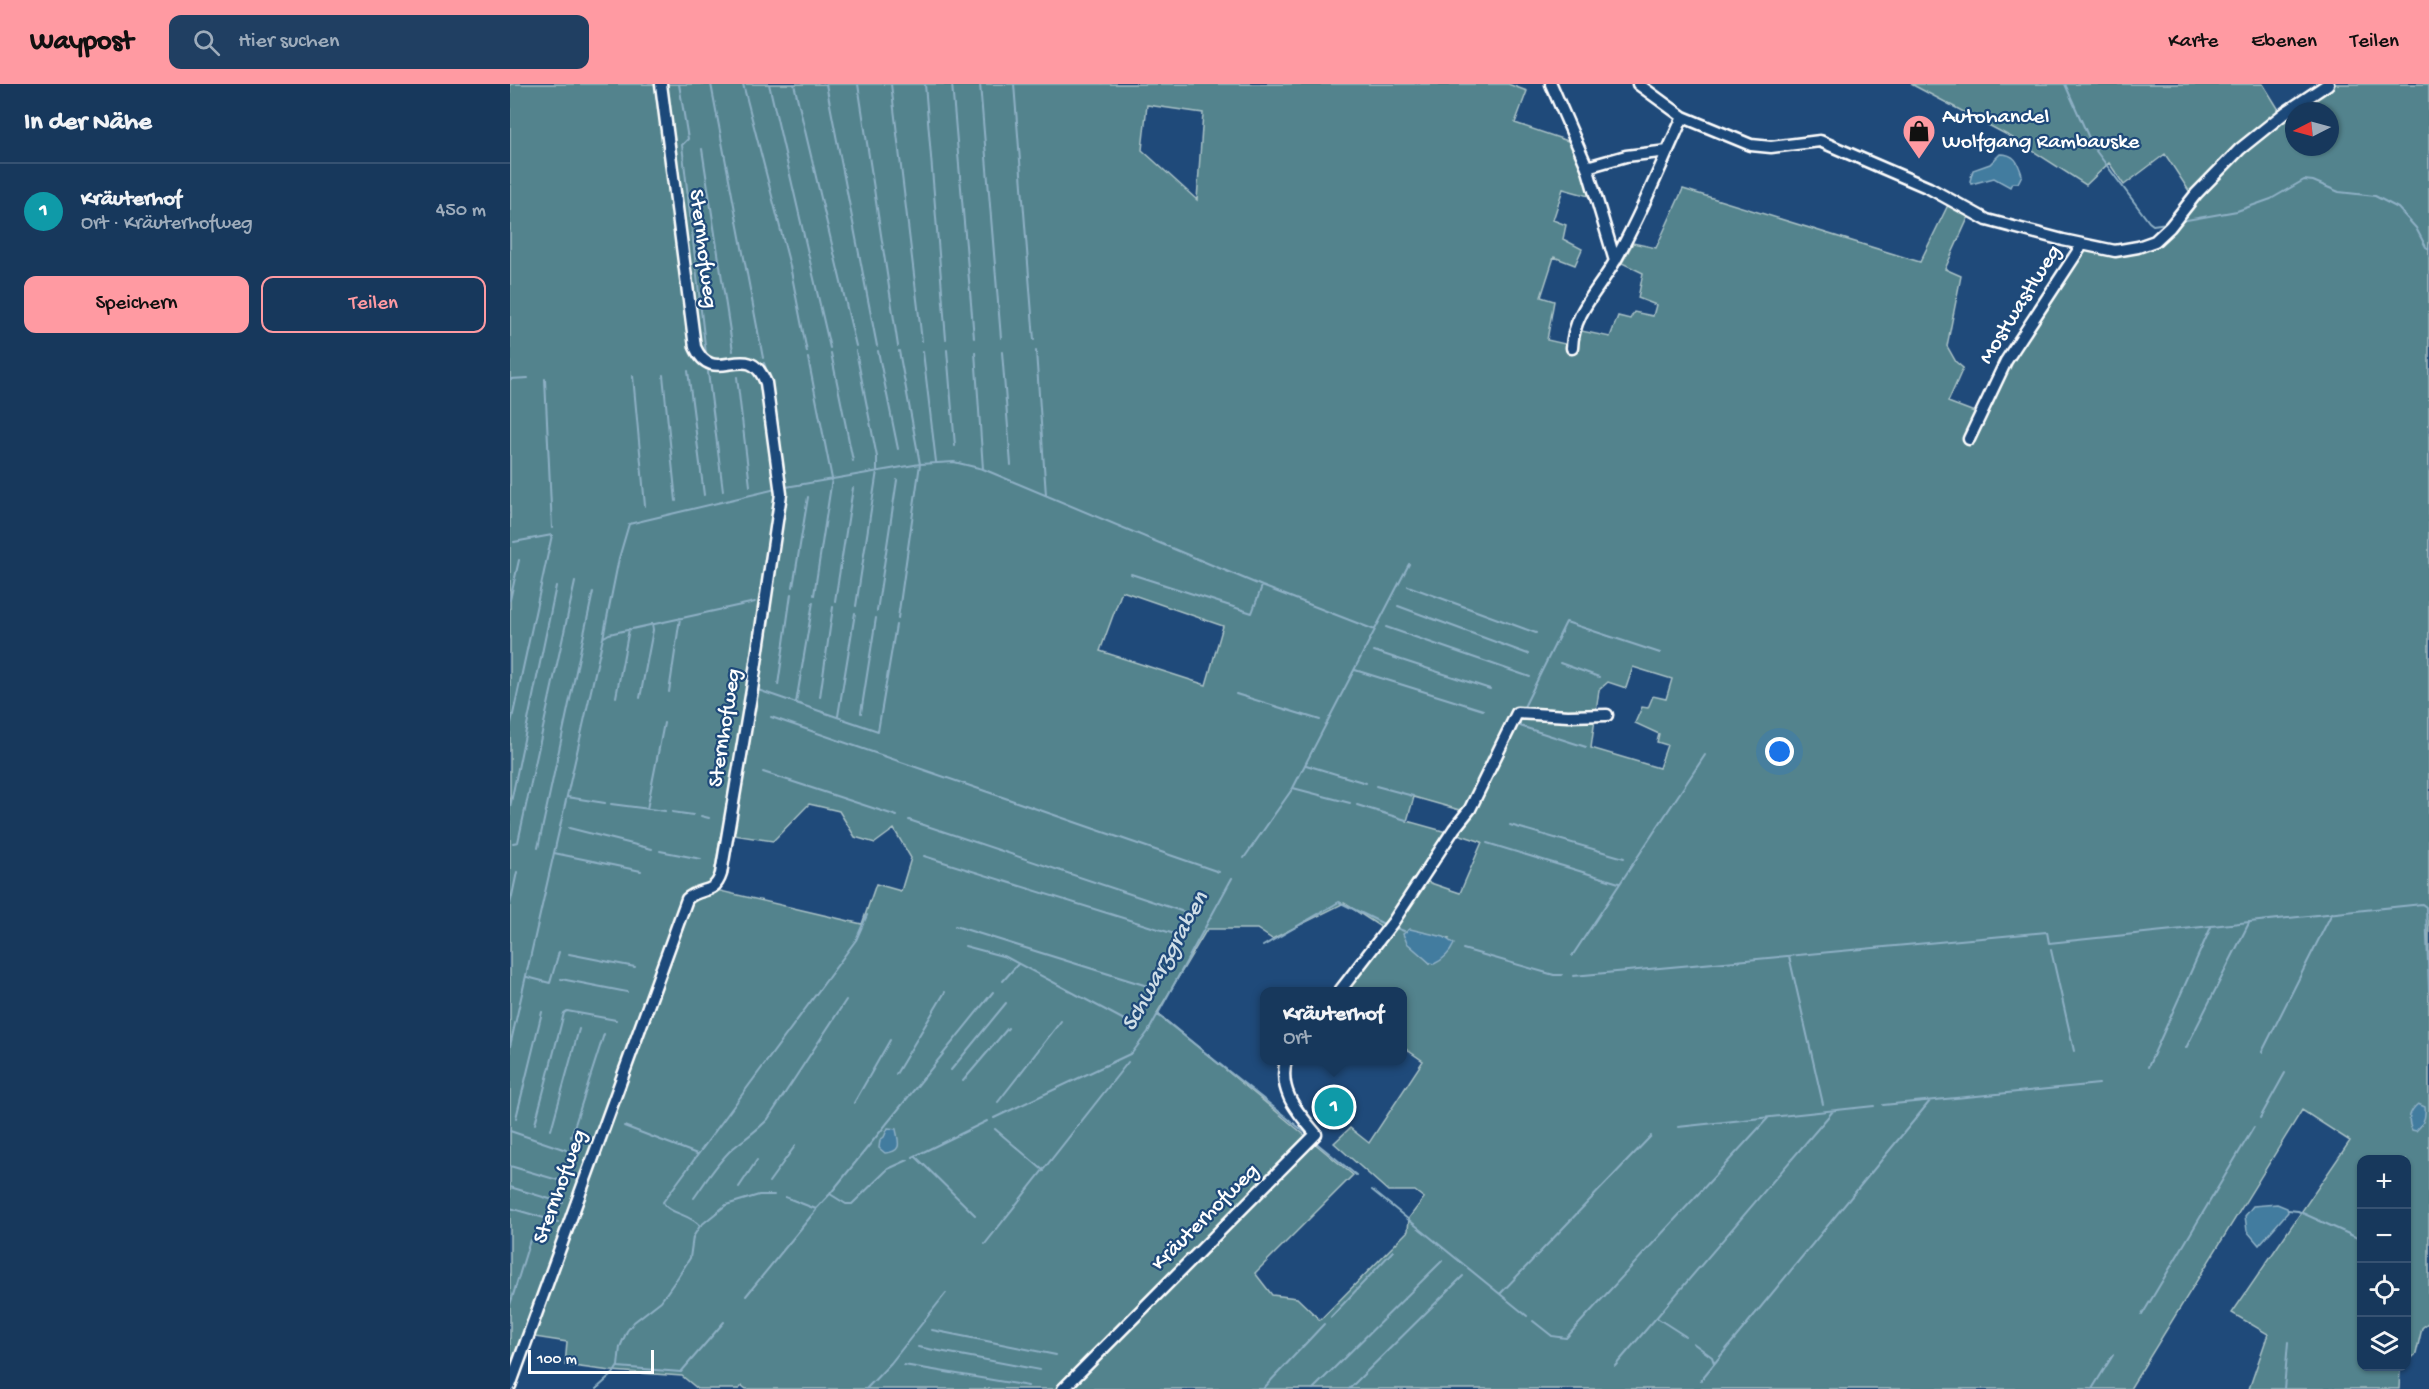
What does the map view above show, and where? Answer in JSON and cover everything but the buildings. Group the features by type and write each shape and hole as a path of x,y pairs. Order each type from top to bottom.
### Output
{"street":[{"name":"Sternhofweg","path":"510,1386 687,899 694,893 713,888 718,883 721,874 752,690 781,494 766,383 762,372 755,364 743,362 709,364 700,358 695,347 661,84"},
{"path":"1551,84 1587,167 1615,261"},
{"path":"1638,84 1656,100 1683,117 1751,145 1771,147 1820,141 1929,188 1988,220 2082,244"},
{"name":"Mostwastlweg","path":"1969,440 2006,361 2082,244 2115,251 2155,241 2174,224 2196,194 2240,148 2286,112 2328,84"},
{"path":"1572,348 1575,329 1587,300 1615,261 1683,117"},
{"path":"1587,167 1626,156 1668,151"},
{"path":"1343,987 1393,922 1454,829 1470,809 1517,712 1568,716 1607,715"},
{"name":"Kräuterhofweg","path":"1063,1389 1316,1134 1292,1104 1286,1092 1283,1072 1285,1065"}],"green space":[{"path":"510,84 1508,84 1527,91 1515,123 1568,141 1578,159 1592,197 1563,189 1553,220 1566,225 1563,239 1582,249 1575,265 1554,257 1541,297 1554,301 1547,340 1569,345 1577,330 1610,337 1618,316 1630,319 1634,312 1653,316 1656,305 1638,298 1643,273 1622,263 1633,243 1656,248 1683,189 1920,262 1949,203 1969,216 1945,269 1961,276 1947,346 1956,362 1963,368 1948,402 1977,413 2080,239 2109,246 2133,244 2156,236 2191,194 2165,154 2124,185 2109,163 2086,185 2011,137 1911,84 2263,84 2279,110 2285,106 2285,156 2339,156 2339,102 2292,102 2320,84 2429,84 2429,1322 2422,1328 2416,1354 2411,1358 2411,1155 2357,1155 2357,1371 2400,1371 2399,1389 2249,1389 2268,1334 2232,1313 2350,1141 2302,1110 2130,1389 746,1389 742,1386 739,1389 698,1389 682,1376 565,1365 567,1342 535,1337 516,1378 510,1376","holes":["1147,105 1203,113 1197,200 1142,150","1122,591 1223,626 1206,685 1100,651","1633,667 1672,679 1666,699 1653,696 1648,708 1642,707 1635,723 1659,734 1657,742 1667,745 1659,768 1591,748 1599,690 1608,682 1626,688","1414,797 1470,813 1455,833 1482,842 1460,893 1419,879 1450,833 1407,821","809,804 839,811 855,837 875,843 894,829 911,858 901,891 876,884 862,924 703,887 713,880 721,833 773,841","1344,903 1390,933 1350,987 1407,987 1407,1050 1423,1061 1369,1143 1350,1128 1334,1143 1388,1191 1415,1191 1424,1198 1409,1218 1408,1231 1320,1320 1297,1298 1272,1295 1255,1273 1353,1175 1157,1013 1207,929 1257,929 1272,939","1425,933 1449,939 1430,963 1420,953"]}],"water":[{"path":"2000,154 2009,155 2017,163 2022,175 2018,183 2012,183 2010,187 1994,178 1971,184 1973,170 1990,164"},
{"path":"1410,929 1444,937 1454,944 1443,958 1434,964 1430,963 1407,943 1403,934"},
{"path":"2418,1104 2425,1107 2425,1114 2416,1131 2410,1127 2409,1120"},
{"path":"888,1128 896,1129 898,1145 895,1151 885,1153 879,1148 880,1140"},
{"path":"2277,1204 2287,1208 2288,1212 2259,1245 2247,1231 2245,1216 2253,1206"}],"waterway":[{"path":"679,84 688,139 682,145 706,354"},
{"path":"711,84 763,358"},
{"path":"743,84 790,266 807,352"},
{"path":"769,84 830,348"},
{"path":"794,84 856,346"},
{"path":"826,84 877,346"},
{"path":"858,84 898,346"},
{"path":"891,84 922,341"},
{"path":"925,84 946,339"},
{"path":"952,84 974,338"},
{"path":"980,84 1001,338"},
{"path":"1014,84 1034,340"},
{"path":"2065,84 2093,147 2149,222 2153,225 2167,223"},
{"path":"702,149 733,351"},
{"path":"2181,221 2237,211 2271,199 2304,180 2313,181 2339,192 2375,196 2398,208 2416,228 2429,249"},
{"path":"947,350 955,446"},
{"path":"856,351 877,457 877,471 856,606"},
{"path":"878,351 898,449"},
{"path":"898,618 920,464 899,351"},
{"path":"1036,351 1046,495"},
{"path":"923,352 936,462"},
{"path":"975,352 983,469"},
{"path":"1002,352 1011,465"},
{"path":"831,353 853,461"},
{"path":"808,358 832,479 814,595"},
{"path":"764,363 769,377"},
{"path":"688,371 704,495"},
{"path":"708,372 723,491"},
{"path":"663,375 676,501"},
{"path":"633,376 645,506"},
{"path":"737,377 750,486"},
{"path":"510,379 528,378"},
{"path":"545,379 552,528"},
{"path":"780,445 787,497 780,537"},
{"path":"786,487 920,464 954,462 983,469 1262,586 1375,630"},
{"path":"877,611 897,480"},
{"path":"835,601 853,488"},
{"path":"510,1046 603,638 619,558 629,524 776,489"},
{"path":"793,587 808,497"},
{"path":"510,728 552,535 514,542"},
{"path":"510,600 519,560"},
{"path":"1244,858 1293,788 1409,564"},
{"path":"1131,574 1252,613 1262,586"},
{"path":"513,843 518,842 575,582"},
{"path":"510,807 556,586"},
{"path":"1408,586 1536,633"},
{"path":"538,848 593,592"},
{"path":"778,685 791,594"},
{"path":"604,637 755,602"},
{"path":"796,703 813,602"},
{"path":"1398,606 1528,654"},
{"path":"820,697 833,607"},
{"path":"838,716 855,613"},
{"path":"669,692 680,618"},
{"path":"861,713 876,618"},
{"path":"1524,707 1566,622 1660,653"},
{"path":"640,698 653,630 652,624"},
{"path":"756,687 758,690 878,731 896,625"},
{"path":"1386,627 1530,677"},
{"path":"616,697 629,629"},
{"path":"1374,651 1490,689"},
{"path":"1560,663 1599,677"},
{"path":"1355,670 1483,710"},
{"path":"1236,694 1320,720"},
{"path":"771,717 1219,872"},
{"path":"1520,718 1520,726 1586,747"},
{"path":"647,809 664,723"},
{"path":"1572,956 1705,755"},
{"path":"1306,765 1366,783"},
{"path":"763,772 897,816"},
{"path":"1376,786 1413,796"},
{"path":"1293,788 1350,803"},
{"path":"567,797 605,803"},
{"path":"611,804 665,811"},
{"path":"1357,805 1406,820"},
{"path":"672,812 693,815"},
{"path":"701,816 709,818"},
{"path":"909,820 1196,916"},
{"path":"1510,825 1624,858"},
{"path":"569,828 652,849"},
{"path":"1487,843 1619,883"},
{"path":"660,851 701,859"},
{"path":"554,853 641,871"},
{"path":"924,856 1184,937"},
{"path":"510,905 517,872"},
{"name":"Schwarzgraben","path":"994,1118 1132,1053 1148,1032 1232,878"},
{"path":"1263,946 1339,902 1386,925"},
{"path":"1573,976 2047,932 2049,943 2422,904 2426,907 2429,990"},
{"path":"2262,1052 2332,913"},
{"path":"700,1226 670,1209 663,1202 856,940 867,915"},
{"path":"2186,1048 2249,923"},
{"path":"955,926 1157,989"},
{"path":"2148,1067 2211,927"},
{"path":"1396,928 1404,931"},
{"path":"965,946 1006,957 1128,1022"},
{"path":"1463,949 1554,975 1562,975"},
{"path":"2051,950 2074,1051"},
{"path":"527,977 550,983 559,952"},
{"path":"569,954 635,967"},
{"path":"1789,956 1823,1104"},
{"path":"1003,981 1018,964"},
{"path":"561,979 627,992"},
{"path":"896,1074 945,992"},
{"path":"830,1194 993,992"},
{"path":"694,1198 727,1154 768,1119 846,1000"},
{"path":"951,1070 1006,1003"},
{"path":"535,1124 564,1013 567,1011 616,1020"},
{"path":"516,1118 542,1012"},
{"path":"1158,1015 1307,1134"},
{"path":"998,1102 1061,1021"},
{"path":"963,1081 1008,1028"},
{"path":"551,1130 579,1029"},
{"path":"571,1137 604,1034"},
{"path":"854,1103 890,1040"},
{"path":"985,1244 1128,1062"},
{"path":"2260,1118 2285,1073"},
{"path":"1883,1105 2099,1084"},
{"path":"1700,1381 1930,1101"},
{"path":"1678,1127 1874,1106"},
{"path":"1615,1366 1833,1111"},
{"path":"1533,1321 1552,1336 1566,1338 1768,1118"},
{"name":"Schwarzgraben","path":"913,1157 987,1121"},
{"path":"624,1126 697,1154"},
{"path":"2142,1315 2254,1127"},
{"path":"995,1129 1044,1171"},
{"path":"510,1131 566,1150"},
{"path":"1500,1294 1651,1136"},
{"path":"1314,1141 1356,1175"},
{"path":"769,1182 795,1146"},
{"path":"915,1156 975,1215"},
{"path":"739,1187 757,1160"},
{"name":"Schwarzgraben","path":"785,1197 816,1209 830,1194 846,1204 852,1204 888,1169 908,1160"},
{"path":"510,1166 568,1183"},
{"path":"510,1187 563,1203"},
{"path":"1372,1190 1527,1316"},
{"name":"Schwarzgraben","path":"596,1389 613,1374 618,1366 620,1347 627,1331 634,1322 661,1301 678,1277 690,1258 693,1237 700,1226 726,1205 759,1195 774,1195"},
{"path":"510,1208 558,1222"},
{"path":"746,1296 816,1210"},
{"path":"2288,1210 2298,1211 2357,1238"},
{"path":"510,1305 530,1240"},
{"path":"1331,1317 1393,1251"},
{"path":"1313,1389 1442,1261"},
{"path":"1349,1389 1463,1276"},
{"path":"866,1389 891,1363 946,1293"},
{"path":"1657,1318 1685,1336"},
{"path":"618,1367 681,1372 724,1322"},
{"path":"1263,1389 1324,1324"},
{"path":"932,1330 1056,1355"},
{"path":"2284,1389 2288,1342"},
{"path":"1693,1343 1712,1357 1714,1363"},
{"path":"918,1347 1040,1370"},
{"path":"2092,1389 2113,1355"},
{"path":"904,1365 1028,1386"}],"place":[{"name":"Autohandel Wolfgang Rambauske","path":"1919,160"},
{"name":"Kräuterhof","path":"1334,1107"}]}
